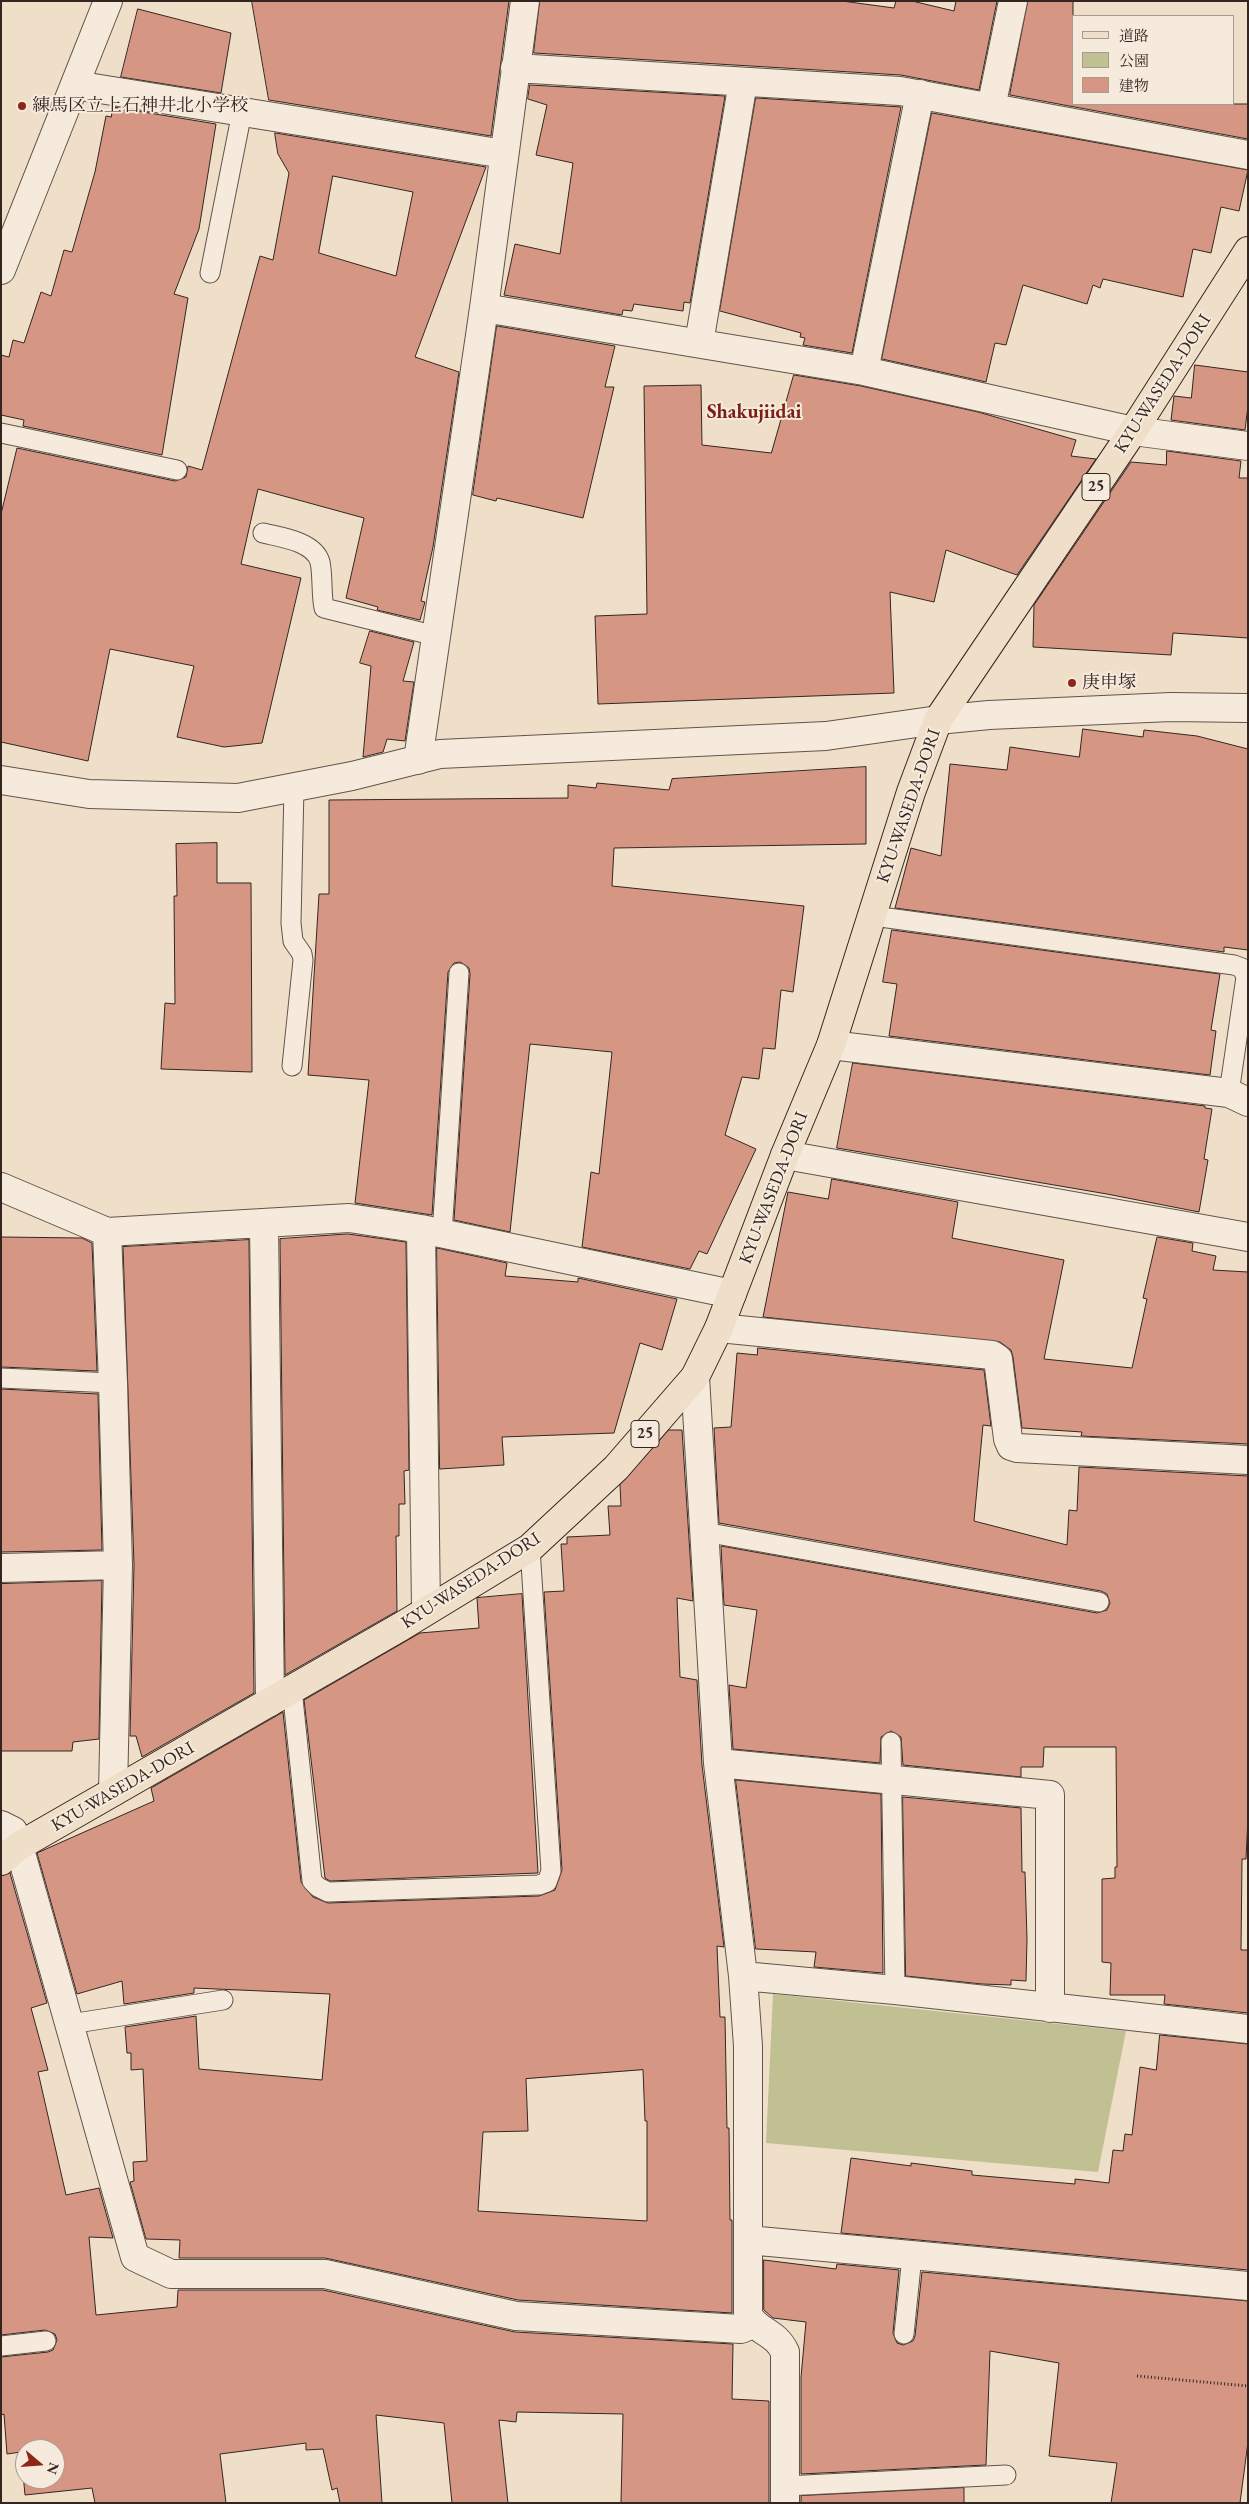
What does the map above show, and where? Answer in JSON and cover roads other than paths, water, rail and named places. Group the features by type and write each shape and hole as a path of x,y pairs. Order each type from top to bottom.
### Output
{"main road":[{"name":"KYU-WASEDA-DORI","path":"10,1854 530,1548 616,1468 695,1376 719,1328 785,1155 831,1045 911,792 938,720 1245,261"}],"street":[{"path":"1,270 108,1"},
{"path":"418,760 484,308 525,1"},
{"path":"991,108 1013,1"},
{"path":"515,68 920,94 1248,155"},
{"path":"698,343 743,82"},
{"path":"75,85 504,154"},
{"path":"864,371 920,94"},
{"path":"484,308 864,371 1133,431 1248,446"},
{"path":"1,780 89,794 238,798 352,776 440,754 826,736 938,720 1152,708 1248,708"},
{"path":"831,1045 1239,1098"},
{"path":"785,1155 1248,1238"},
{"path":"1,1188 106,1232 350,1218 432,1232 732,1294"},
{"path":"264,1223 281,1695"},
{"path":"106,1232 113,1382 118,1565 113,1792"},
{"path":"426,1610 432,1232"},
{"path":"719,1328 992,1354 998,1358 1008,1439 1011,1446 1017,1448 1248,1460"},
{"path":"695,1376 718,1763 743,1976 748,2046 748,2315 753,2324 779,2340 785,2352 785,2494"},
{"path":"1,1568 118,1565"},
{"path":"718,1763 1050,1795 1050,2008"},
{"path":"1,1825 13,1831 10,1854 70,2024 132,2252 141,2261 171,2274 325,2274 516,2316 741,2329 753,2324"},
{"path":"743,1976 895,1990 1248,2029"},
{"path":"748,2240 1248,2286"}],"lane":[{"path":"210,273 242,112"},
{"path":"1,433 177,470"},
{"path":"263,533 299,543 312,551 320,560 324,608 436,636"},
{"path":"292,1066 303,960 302,954 292,941 291,923 294,787"},
{"path":"873,916 1234,964 1242,968 1246,977 1239,1098"},
{"path":"432,1232 459,973"},
{"path":"1,1378 113,1382"},
{"path":"704,1532 1099,1602"},
{"path":"281,1695 312,1881 318,1887 328,1892 539,1885 547,1882 551,1871 530,1548"},
{"path":"891,1742 895,1990"},
{"path":"70,2024 223,2000"},
{"path":"904,2334 912,2256"},
{"path":"1,2346 46,2341"},
{"path":"785,2494 1006,2475"}],"place":[{"name":"練馬区立上石神井北小学校","path":"22,106"},
{"name":"庚申塚","path":"1072,683"}],"district":[{"name":"Shakujiidai","path":"754,413"}]}
